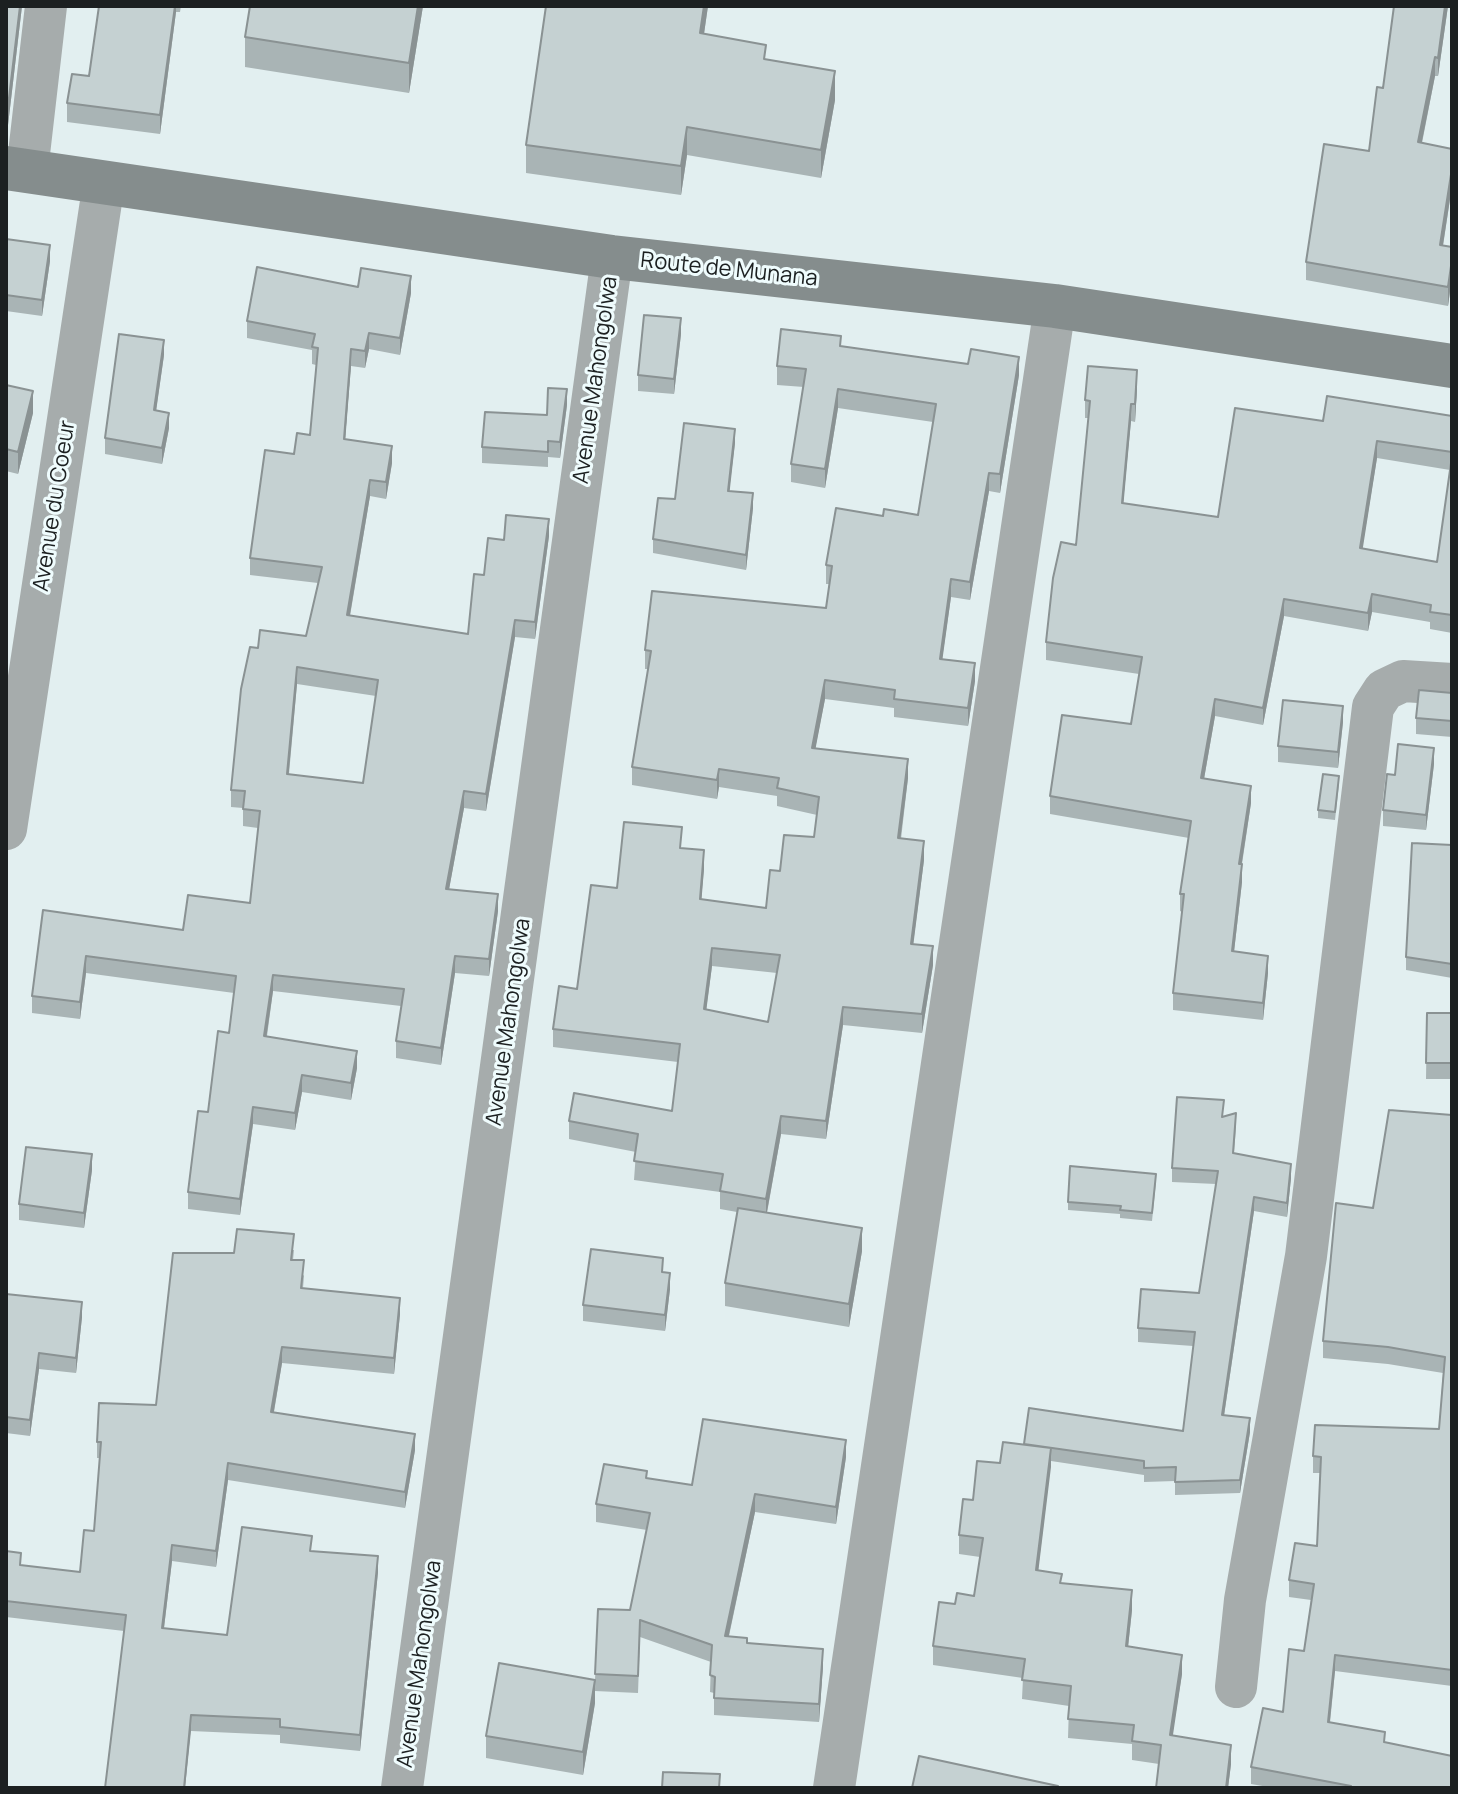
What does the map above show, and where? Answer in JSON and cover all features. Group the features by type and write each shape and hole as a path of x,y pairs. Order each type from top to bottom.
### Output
{"main road":[{"name":"Route de Munana","path":"16,170 612,257 1055,306 1452,366"}],"street":[{"path":"16,170 46,6"},
{"name":"Avenue du Coeur","path":"6,829 104,182"},
{"name":"Avenue Mahongolwa","path":"402,1788 612,257"},
{"path":"834,1788 1055,306"},
{"path":"1236,1687 1245,1600 1306,1256 1373,707 1384,690 1403,681 1452,684"}],"building":[{"path":"6,6 20,6 8,106 6,106"},
{"path":"99,6 175,6 160,115 67,103 72,74 89,76"},
{"path":"250,6 418,6 409,63 245,37"},
{"path":"546,6 704,6 700,33 766,45 764,59 835,71 821,150 687,127 681,166 526,145"},
{"path":"1394,6 1445,6 1438,58 1435,57 1418,142 1452,149 1440,245 1452,247 1448,287 1306,262 1324,144 1369,151 1377,87 1383,88"},
{"path":"6,239 50,245 42,300 6,295"},
{"path":"257,267 358,287 361,268 411,276 400,338 369,333 365,351 351,349 344,439 392,446 386,482 370,480 347,615 468,634 474,574 484,575 488,538 504,540 506,515 549,519 535,622 515,620 486,794 464,791 446,889 498,894 489,959 455,956 441,1048 396,1041 404,989 273,975 264,1036 357,1051 351,1083 302,1075 295,1113 253,1107 240,1199 188,1192 198,1111 208,1112 218,1031 229,1033 236,976 86,956 80,1002 32,996 43,910 183,930 188,895 250,903 260,811 243,809 245,791 231,790 241,689 250,647 258,648 260,630 306,636 322,567 250,558 265,450 294,454 297,433 310,435 318,348 312,347 315,334 247,321","holes":["297,667 378,680 363,783 287,774"]},
{"path":"644,315 681,318 674,379 638,375"},
{"path":"781,329 841,336 840,346 968,364 971,349 1019,357 1000,474 989,473 970,582 951,579 940,659 975,663 968,708 894,699 895,690 825,680 812,748 908,759 898,838 924,841 911,944 933,946 922,1014 843,1007 826,1121 781,1116 766,1199 720,1191 723,1174 634,1161 638,1134 569,1121 574,1093 672,1111 680,1044 553,1029 559,986 577,989 591,885 617,888 624,822 682,827 680,848 704,850 700,899 766,908 770,870 780,871 784,835 814,837 819,797 777,788 779,778 719,769 717,780 632,767 651,651 645,650 652,591 826,608 832,566 826,565 836,508 883,516 884,509 918,515 936,404 838,389 825,469 791,464 806,369 777,366","holes":["712,948 780,955 768,1022 704,1009"]},
{"path":"119,334 164,340 154,410 169,413 162,448 105,438"},
{"path":"1088,366 1137,370 1122,503 1218,517 1235,408 1323,421 1327,396 1452,416 1452,452 1377,441 1360,548 1437,562 1452,456 1452,615 1430,612 1431,605 1372,594 1368,613 1284,599 1263,708 1215,699 1201,778 1251,786 1239,864 1242,864 1232,951 1268,956 1263,1003 1173,993 1184,894 1180,894 1191,821 1050,796 1062,715 1131,724 1142,657 1046,642 1053,578 1061,542 1076,545 1090,401 1085,400"},
{"path":"6,385 33,391 18,452 6,449"},
{"path":"548,388 567,389 560,442 548,441 548,452 482,447 485,412 547,415"},
{"path":"684,423 735,429 728,491 753,493 746,555 653,539 658,498 675,499"},
{"path":"1419,690 1452,693 1452,721 1416,718"},
{"path":"1283,700 1343,706 1338,752 1278,746"},
{"path":"1398,744 1434,748 1426,815 1383,810 1387,774 1395,775"},
{"path":"1323,774 1339,776 1335,812 1318,810"},
{"path":"1412,843 1452,845 1452,964 1406,957"},
{"path":"1427,1013 1452,1013 1452,1063 1426,1063"},
{"path":"1177,1097 1224,1100 1222,1117 1236,1113 1233,1153 1291,1164 1287,1203 1254,1197 1222,1415 1250,1418 1240,1480 1175,1482 1176,1467 1144,1468 1144,1461 1024,1444 1029,1408 1183,1431 1195,1332 1138,1328 1141,1289 1199,1293 1218,1171 1172,1168"},
{"path":"1389,1110 1452,1115 1452,1670 1335,1655 1328,1722 1385,1732 1384,1742 1452,1756 1452,1788 1350,1788 1251,1767 1263,1708 1283,1712 1289,1649 1304,1651 1314,1584 1289,1580 1295,1543 1317,1546 1321,1457 1313,1456 1315,1425 1439,1429 1445,1357 1388,1347 1323,1341 1336,1203 1373,1208"},
{"path":"26,1147 92,1154 84,1213 19,1204"},
{"path":"1070,1166 1156,1174 1152,1213 1120,1210 1121,1206 1068,1202"},
{"path":"738,1208 862,1228 849,1304 725,1283"},
{"path":"237,1229 294,1234 291,1260 304,1260 301,1288 400,1298 394,1358 282,1347 271,1412 415,1434 405,1492 228,1463 216,1551 172,1545 162,1628 227,1635 242,1527 312,1536 310,1551 378,1556 360,1735 280,1727 280,1719 191,1715 184,1788 105,1788 126,1615 6,1601 6,1551 21,1553 20,1565 80,1572 84,1530 94,1531 101,1442 97,1442 99,1403 156,1405 173,1253 234,1253"},
{"path":"591,1249 663,1258 662,1272 670,1273 665,1315 583,1305"},
{"path":"6,1294 82,1302 76,1358 39,1353 30,1420 6,1417"},
{"path":"703,1419 846,1440 836,1507 755,1494 725,1636 747,1638 747,1643 823,1649 819,1704 714,1698 715,1677 710,1675 712,1645 640,1620 638,1676 595,1674 598,1609 630,1610 650,1513 596,1504 604,1464 647,1471 646,1478 692,1485"},
{"path":"1003,1442 1051,1448 1036,1570 1062,1574 1060,1583 1132,1590 1126,1646 1182,1655 1170,1735 1231,1745 1226,1788 1156,1788 1161,1745 1132,1741 1134,1725 1068,1719 1071,1686 1022,1680 1025,1659 933,1646 939,1602 955,1604 957,1593 974,1596 983,1538 959,1535 963,1499 973,1500 977,1461 1000,1463"},
{"path":"499,1663 595,1680 583,1752 486,1736"},
{"path":"919,1756 1058,1786 1058,1788 912,1788"},
{"path":"663,1772 720,1774 719,1788 662,1788"}]}
